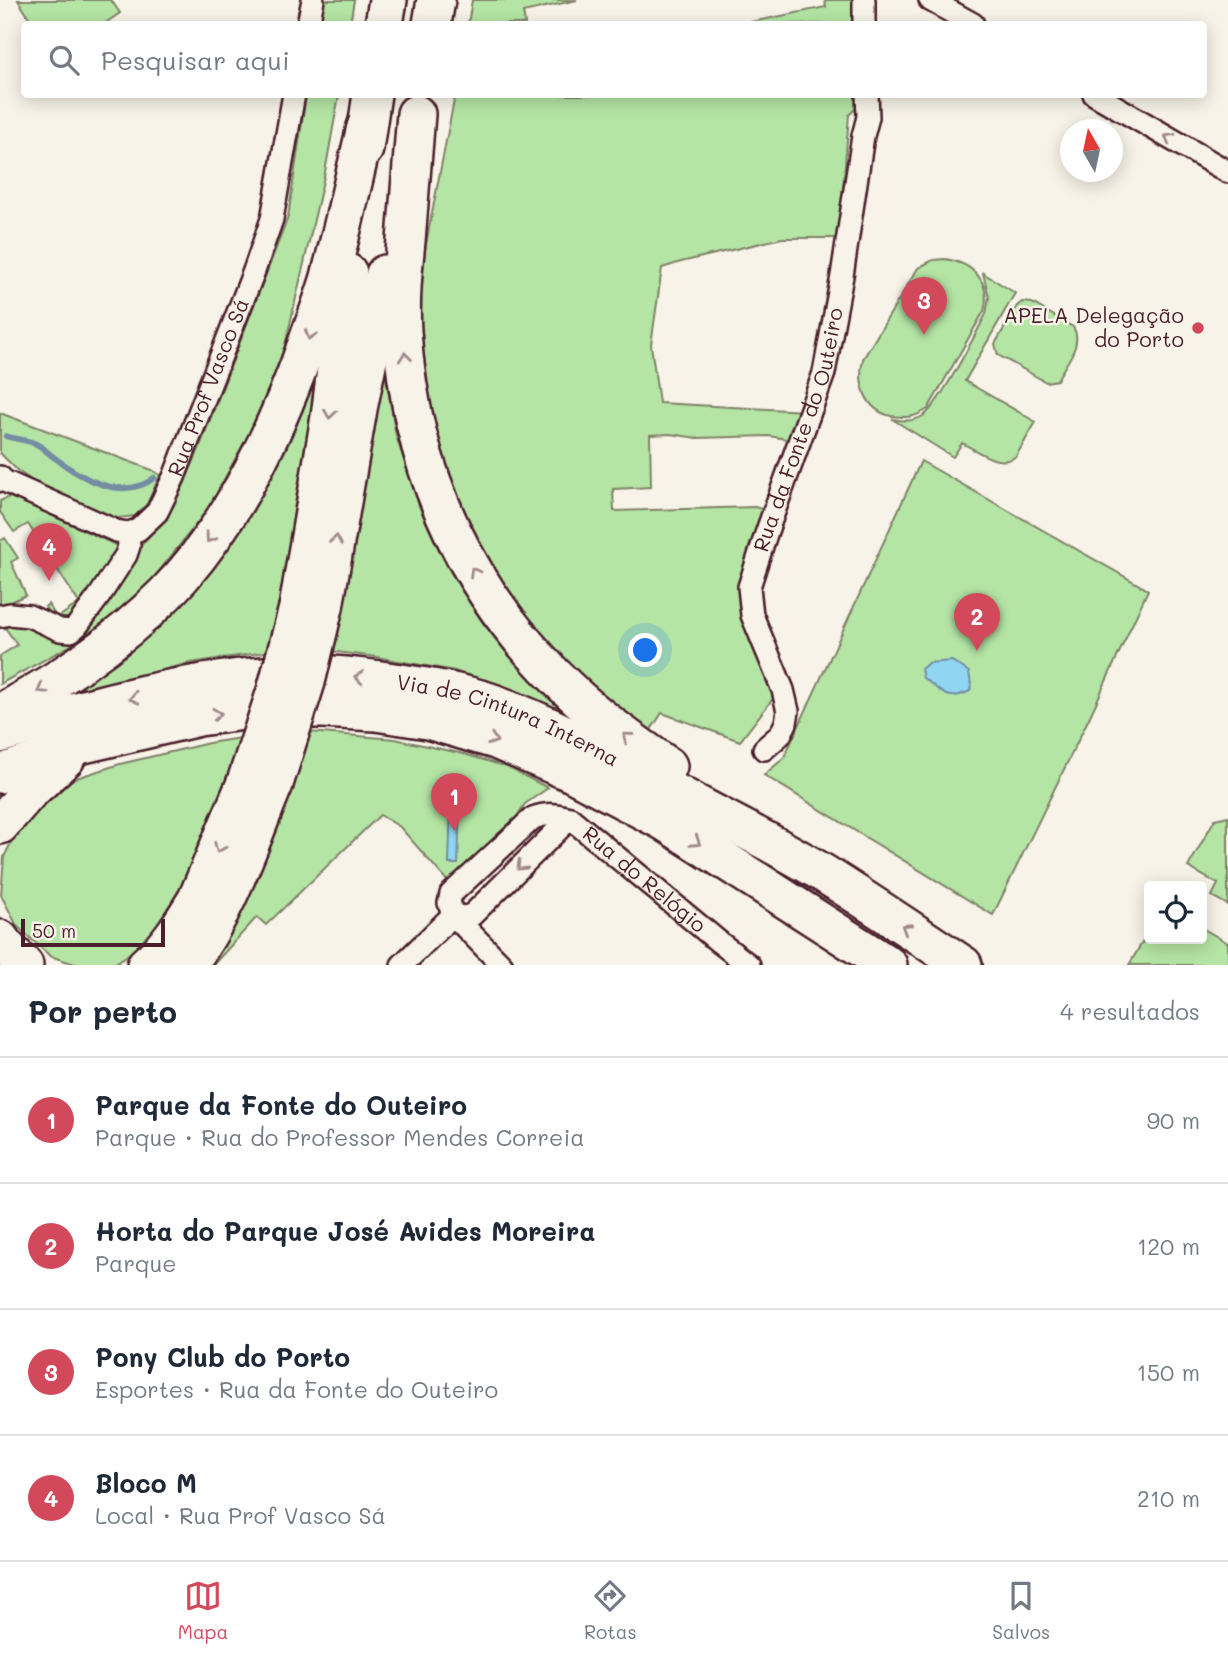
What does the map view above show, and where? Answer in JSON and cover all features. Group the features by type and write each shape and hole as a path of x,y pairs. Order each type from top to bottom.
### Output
{"highway":[{"path":"384,21 388,0"},
{"path":"432,21 436,0"},
{"path":"311,607 358,409 418,104"},
{"path":"418,104 402,279 402,331 408,394 421,452 441,508 458,545 485,590 523,641 578,698 642,749 824,874"},
{"path":"146,965 162,949 197,899 259,784 306,682 330,417 369,111"},
{"path":"0,713 42,690 124,631 182,575 230,508 257,462 301,363 329,280 369,111"},
{"name":"Via de Cintura Interna","path":"0,734 36,722 191,685 272,675 352,676 429,687 491,703 583,743 824,874 963,965"},
{"name":"Via de Cintura Interna","path":"0,774 79,745 199,717 259,709 376,712 428,720 496,740 545,761 665,822 888,965"},
{"path":"0,825 28,793 79,745"},
{"path":"187,965 204,941 223,905 259,784"},
{"path":"0,939 24,965"}],"street":[{"path":"309,21 313,0"},
{"path":"864,0 864,21"},
{"path":"930,0 968,21"},
{"name":"Rua Prof Vasco Sá","path":"128,533 138,530 158,512 166,496 254,271 272,219 293,98"},
{"name":"Rua da Fonte do Outeiro","path":"764,749 780,734 786,723 788,710 783,690 752,615 750,587 767,531 824,373 868,117 867,98"},
{"path":"1101,98 1228,172"},
{"path":"0,616 29,616 60,630 71,631 100,595 129,546 128,533 116,531 2,481"},
{"name":"Rua do Relógio","path":"453,915 449,903 451,894 533,818 556,814 570,818 749,965"},
{"path":"453,915 472,915 570,818"},
{"path":"402,965 453,915"},
{"path":"453,915 502,965"}],"green space":[{"path":"18,0 111,0 120,13 108,21 31,21"},
{"path":"324,0 354,0 350,21 320,21"},
{"path":"472,0 577,0 523,12 524,21 468,21"},
{"path":"825,0 856,0 856,21 756,21 826,7"},
{"path":"306,98 338,98 325,172 284,350 261,412 208,509 152,580 97,631 0,684 0,656 17,645 0,620 68,636 170,510 197,454 288,217"},
{"path":"454,98 857,98 858,106 849,115 839,238 782,238 662,268 651,345 659,403 805,411 792,440 769,436 697,438 671,434 650,435 651,487 613,489 614,511 755,507 772,512 746,580 778,692 740,741 662,713 650,731 615,707 544,644 480,554 430,432 417,335 419,280"},
{"path":"945,259 964,265 978,275 985,291 984,311 928,409 908,417 882,413 869,402 862,386 863,359 918,268 933,260"},
{"path":"983,273 1015,293 965,381 1036,422 1016,456 1003,461 962,443 953,457 892,419 908,421 923,416 947,385 986,314 989,297"},
{"path":"1022,302 1032,303 1073,327 1076,334 1075,347 1057,380 1046,382 998,355 995,344"},
{"path":"383,359 396,436 421,511 447,566 483,623 532,679 568,712 455,671 329,651"},
{"path":"317,371 312,447 272,651 190,663 44,702 152,624"},
{"path":"0,413 152,470 160,475 147,504 135,516 118,518 34,482 0,453"},
{"path":"921,461 1148,590 993,915 764,775 784,758"},
{"path":"9,497 120,547 73,623 55,623 45,607 48,604 57,618 79,603 28,524 14,532 0,512 0,501"},
{"path":"5,538 18,558 11,562 26,595 0,607 0,541"},
{"path":"309,732 395,739 464,754 507,767 548,788 525,804 513,822 449,883 400,827 380,815 266,925 257,917 213,965 205,965"},
{"path":"241,738 225,790 172,914 148,941 114,964 78,965 50,956 17,926 1,895 4,857 21,822 41,802 70,780 120,764"},
{"path":"1228,816 1228,905 1212,896 1218,884 1188,867 1215,819"},
{"path":"1207,931 1228,943 1228,965 1129,965 1144,940 1144,944 1207,944"}],"water":[{"path":"952,661 969,672 971,685 970,691 949,696 923,678 921,669 928,663"},
{"path":"451,800 460,800 458,864 449,864"}],"waterway":[{"path":"6,436 34,443 66,466 103,485 129,488 154,478"}],"place":[{"name":"APELA Delegação do Porto","path":"1198,328"},
{"name":"Pony Club do Porto","path":"924,335"},
{"name":"Bloco M","path":"49,581"},
{"name":"Horta do Parque José Avides Moreira","path":"977,651"},
{"name":"Parque da Fonte do Outeiro","path":"454,831"}]}
